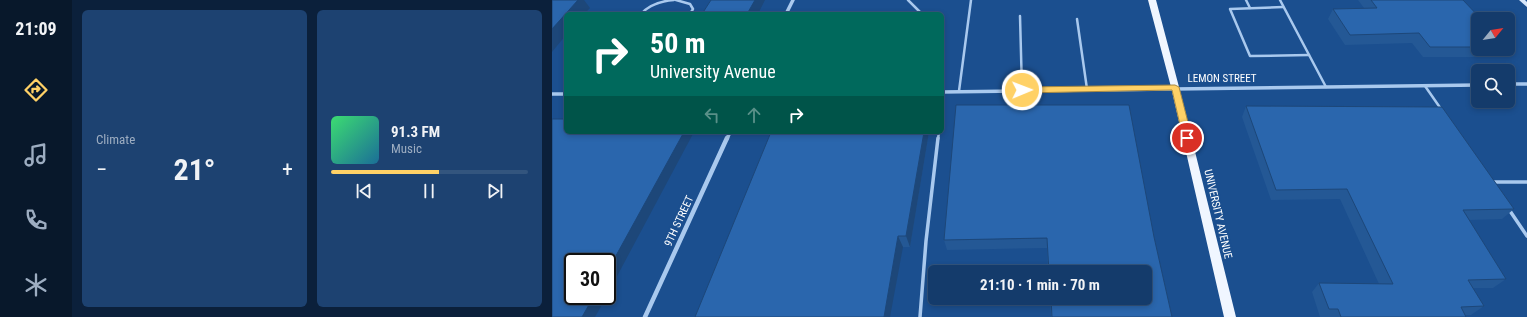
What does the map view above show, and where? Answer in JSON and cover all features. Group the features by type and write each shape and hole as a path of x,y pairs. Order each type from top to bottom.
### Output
{"main road":[{"name":"UNIVERSITY AVENUE","path":"1152,0 1175,87 1230,317"},
{"path":"1522,0 1527,5"}],"street":[{"path":"787,12 793,0"},
{"path":"1515,84 1527,84"},
{"name":"LEMON STREET","path":"944,92 1175,87 1471,85"},
{"path":"552,94 564,94"},
{"name":"9TH STREET","path":"645,317 729,134"}],"lane":[{"path":"643,12 651,5 660,1 675,0 690,4 693,9 691,12"},
{"path":"908,0 920,12"},
{"path":"958,91 971,0"},
{"path":"1246,0 1250,8"},
{"path":"1280,0 1326,87"},
{"path":"1283,7 1230,9 1250,56 1309,55"},
{"path":"1020,16 1022,90"},
{"path":"1077,19 1087,89"},
{"path":"1425,86 1443,112"},
{"path":"920,317 926,241 939,134"},
{"path":"1486,176 1495,188"},
{"path":"1491,182 1527,182"},
{"path":"1507,206 1527,236"}],"building":[{"path":"552,0 578,0 567,12 564,12 564,16 552,29"},
{"path":"711,0 755,0 748,12 703,12"},
{"path":"1371,0 1463,0 1474,12 1471,12 1471,47 1430,47 1419,33 1350,35 1333,9 1377,8"},
{"path":"956,105 1129,105 1154,237 1172,317 1052,317 1051,305 1152,305 1152,265 1049,265 1047,238 944,240"},
{"path":"1246,106 1442,107 1514,209 1463,210 1506,279 1468,280 1484,306 1461,307 1466,317 1341,317 1338,309 1329,309 1319,283 1393,284 1347,189 1276,190"},
{"path":"552,119 564,119 564,134 683,134 616,256 616,253 564,253 564,305 589,305 582,317 552,317"},
{"path":"770,134 924,134 906,236 898,236 884,317 695,317"}],"route":[{"path":"1022,90 1175,87 1187,138"}]}
